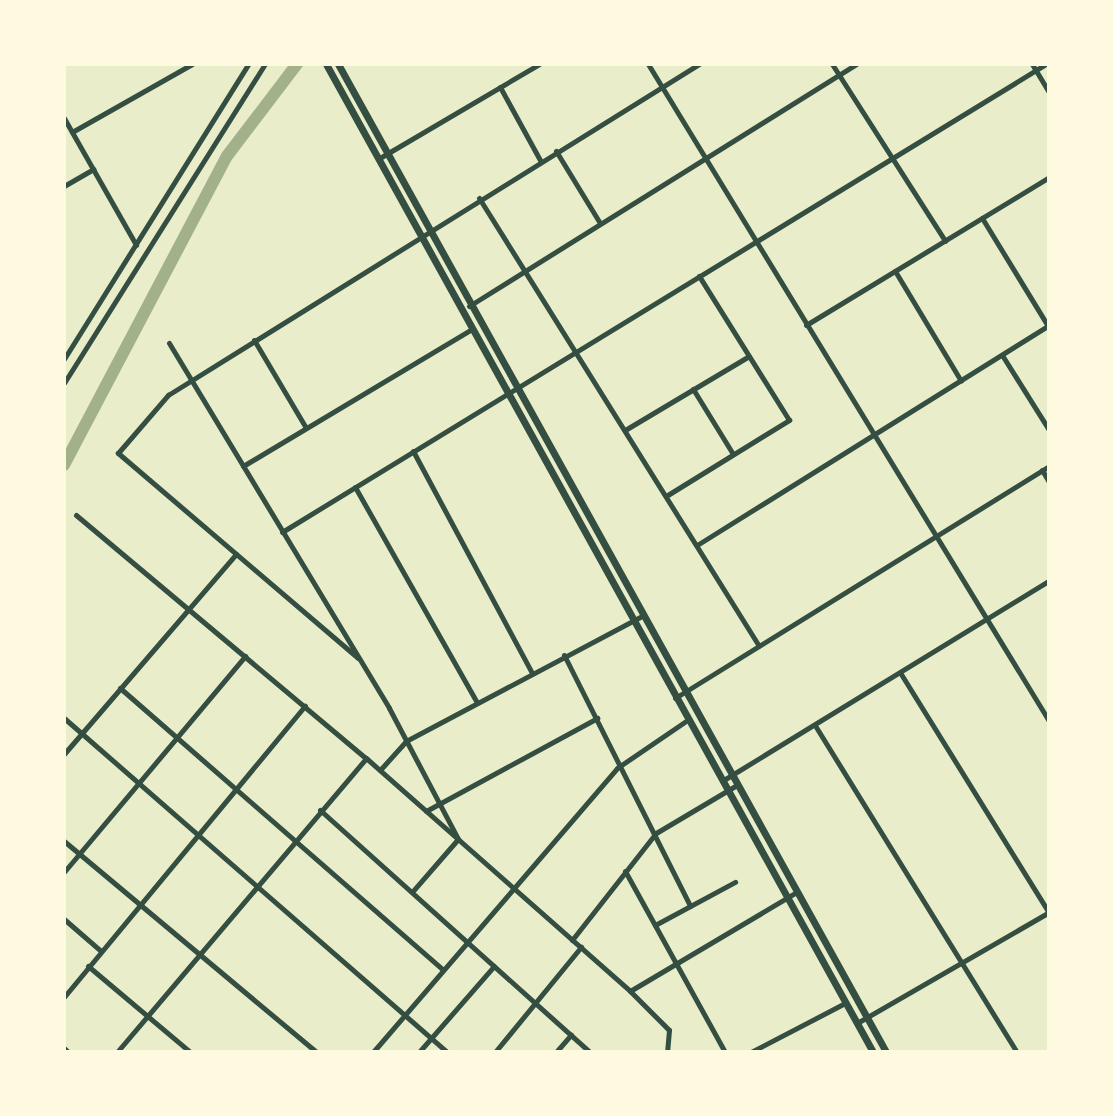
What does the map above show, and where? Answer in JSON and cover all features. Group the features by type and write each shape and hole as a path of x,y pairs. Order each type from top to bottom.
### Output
{"main road":[{"path":"326,64 353,119 462,310 686,721 873,1052"},
{"path":"338,64 886,1052"},
{"path":"353,119 365,113"}],"street":[{"path":"72,132 192,64"},
{"path":"64,359 248,64"},
{"path":"64,383 265,64"},
{"path":"377,160 539,64"},
{"path":"648,64 1049,721"},
{"path":"358,658 118,453 168,395 191,379 419,234 699,64"},
{"path":"832,64 945,241"},
{"path":"462,310 857,64"},
{"path":"282,532 892,158 1034,67 1046,64"},
{"path":"1034,67 1049,92"},
{"path":"500,87 540,160"},
{"path":"64,118 136,245"},
{"path":"556,151 600,223"},
{"path":"64,186 93,169"},
{"path":"806,325 1049,177"},
{"path":"479,198 759,646"},
{"path":"697,545 1048,326 982,218"},
{"path":"895,271 961,381"},
{"path":"666,496 789,420 699,276"},
{"path":"243,466 472,329"},
{"path":"254,340 306,428"},
{"path":"169,343 358,658 458,839"},
{"path":"1002,355 1049,430"},
{"path":"625,430 749,356"},
{"path":"693,389 733,454"},
{"path":"413,451 532,673"},
{"path":"674,698 1049,466"},
{"path":"1042,470 1049,482"},
{"path":"355,487 477,703"},
{"path":"76,515 380,770 630,991 669,1030 667,1052"},
{"path":"64,754 236,554"},
{"path":"721,782 816,727 1049,581"},
{"path":"380,770 406,741 642,616"},
{"path":"564,655 690,906"},
{"path":"64,872 245,656"},
{"path":"857,1023 963,965 1049,912 901,674"},
{"path":"120,688 442,969"},
{"path":"65,993 305,706"},
{"path":"64,718 447,1052"},
{"path":"426,811 597,718"},
{"path":"373,1052 620,765 686,721"},
{"path":"816,727 1017,1052"},
{"path":"117,1052 255,884 366,758"},
{"path":"572,940 656,833 737,785"},
{"path":"320,810 590,1052"},
{"path":"412,892 458,839"},
{"path":"64,841 316,1052"},
{"path":"625,871 725,1052"},
{"path":"655,925 735,882"},
{"path":"630,991 797,892"},
{"path":"64,919 101,951"},
{"path":"495,1052 581,947"},
{"path":"88,966 190,1052"},
{"path":"419,1052 494,966"},
{"path":"751,1052 845,1003"},
{"path":"556,1052 571,1035"}],"waterway":[{"path":"64,465 227,156 297,64"}]}
